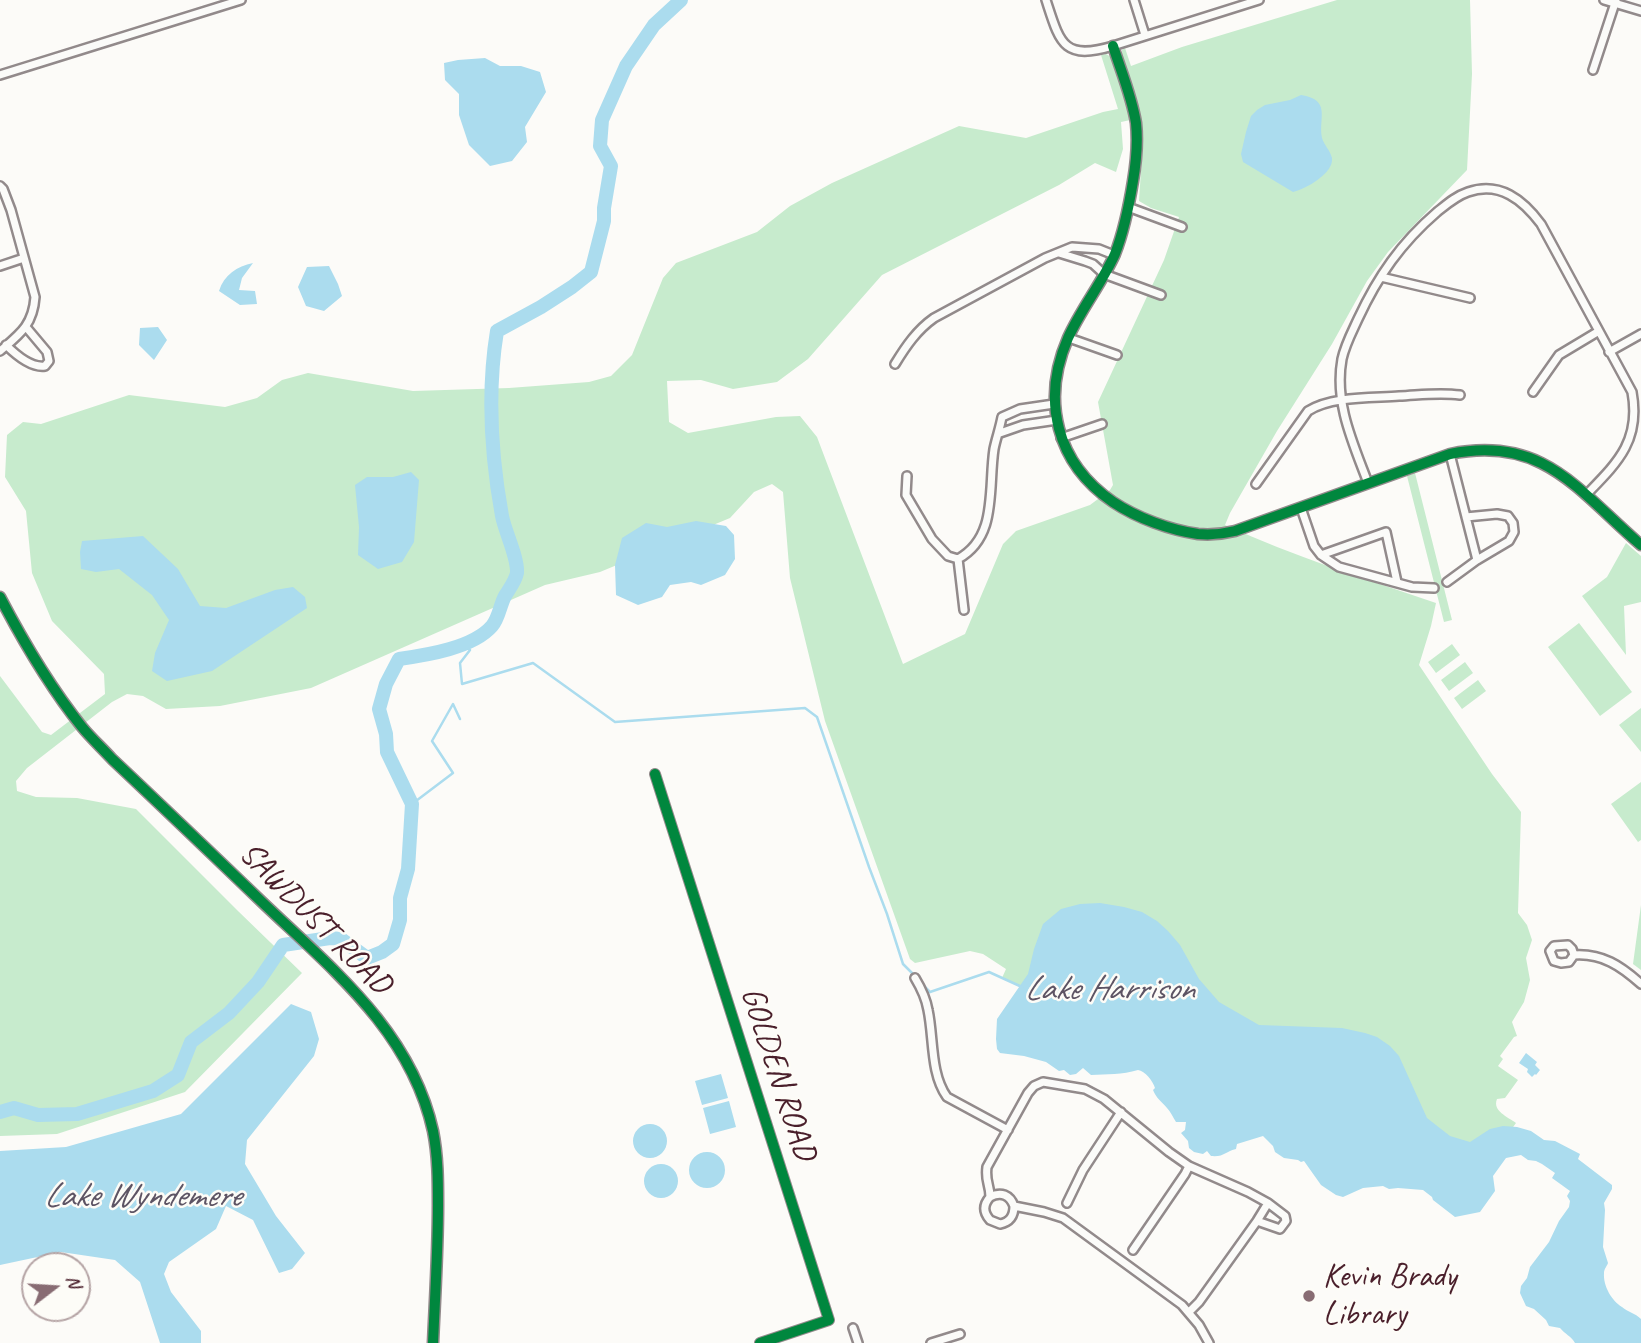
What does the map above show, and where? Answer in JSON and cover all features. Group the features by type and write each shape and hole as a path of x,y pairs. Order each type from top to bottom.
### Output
{"street":[{"path":"0,75 241,0"},
{"path":"1046,0 1062,41 1072,49 1082,52 1093,52 1259,0"},
{"path":"1134,0 1145,35"},
{"path":"1604,0 1641,12"},
{"path":"1593,70 1615,2"},
{"path":"1113,46 1136,125 1135,168 1124,227 1114,255 1069,338 1054,392 1061,438 1074,463 1094,487 1121,507 1165,525 1198,534 1223,533 1450,454 1484,450 1516,453 1545,464 1570,482 1641,545"},
{"path":"0,186 11,210 35,298 35,307 26,327 3,348 37,367 45,366 49,361 47,352 26,327"},
{"path":"1368,483 1348,429 1341,401 1342,357 1353,328 1390,261 1414,233 1456,197 1482,189 1512,195 1522,202 1541,224 1632,392 1637,424 1631,445 1587,495"},
{"path":"1128,207 1182,227"},
{"path":"895,364 922,326 1059,253 1072,247 1088,247 1114,255"},
{"path":"1059,253 1093,264 1104,274 1161,295"},
{"path":"0,266 24,258"},
{"path":"1381,277 1470,298"},
{"path":"1533,392 1559,355 1599,331"},
{"path":"1609,352 1641,334"},
{"path":"1069,338 1117,355"},
{"path":"1256,485 1308,411 1315,407 1341,401 1444,393 1460,395"},
{"path":"907,477 906,495 932,539 948,556 958,559 976,545 987,523 995,447 1002,417 1020,409 1054,404"},
{"path":"1000,433 1023,425 1057,420"},
{"path":"1061,438 1102,424"},
{"path":"1450,454 1477,561"},
{"path":"1301,508 1314,546 1321,555 1339,567 1412,587 1434,588"},
{"path":"1447,582 1509,541 1514,532 1513,523 1507,516 1497,514 1466,517"},
{"path":"1321,555 1386,532 1397,582"},
{"path":"958,559 964,610"},
{"name":"SAWDUST ROAD","path":"0,597 37,663 83,728 362,999 382,1023 406,1060 433,1131 438,1180 433,1343"},
{"name":"GOLDEN ROAD","path":"655,774 829,1320 760,1343"},
{"path":"1574,955 1589,954 1600,957 1641,984"},
{"path":"915,978 925,995 941,1089 947,1097 1008,1130"},
{"path":"990,1196 1001,1194 1012,1201 1013,1216 1010,1220 994,1223 989,1220 984,1210 990,1196 986,1179 987,1167 1028,1093 1043,1082 1084,1089 1104,1099 1189,1166 1268,1203 1285,1216 1286,1221 1280,1229 1257,1221"},
{"path":"1067,1203 1083,1170 1121,1112"},
{"path":"1133,1250 1189,1166"},
{"path":"1189,1312 1199,1302 1268,1203"},
{"path":"1014,1206 1063,1219 1133,1268 1189,1312 1209,1343"},
{"path":"853,1328 858,1343"},
{"path":"931,1343 960,1334"}],"green space":[{"path":"1337,0 1470,0 1472,74 1467,170 1388,252 1367,281 1332,344 1277,431 1225,525 1303,557 1436,603 1419,665 1492,774 1521,812 1518,913 1527,925 1532,940 1526,958 1530,980 1524,1002 1512,1022 1517,1036 1500,1056 1503,1059 1498,1066 1518,1080 1505,1098 1497,1099 1499,1110 1516,1123 1498,1148 1488,1155 1165,1046 1002,978 1006,969 983,954 970,951 915,963 910,959 825,721 790,578 783,492 772,484 754,492 730,518 600,572 545,585 311,688 220,706 166,709 143,696 127,694 112,702 27,768 16,781 17,791 36,797 77,798 136,809 302,973 185,1092 57,1134 0,1136 0,676 42,732 51,735 105,694 104,674 52,621 32,573 26,511 5,477 7,435 23,422 41,424 129,395 225,407 257,398 282,380 308,373 413,391 589,382 611,376 632,355 663,278 676,263 757,232 790,206 832,183 959,126 1026,138 1118,109 1101,55 1111,57 1128,106 1136,104 1121,59 1122,50 1125,48 1131,66 1182,47","holes":["1140,118 1143,140 1139,201 1179,217 1164,260 1098,402 1113,485 1090,505 1016,531 1003,544 965,634 903,664 817,437 800,416 776,417 688,433 669,422 667,381 701,380 733,389 777,382 808,359 882,275 1059,185 1095,163 1116,172 1123,149 1121,122"]},
{"path":"1415,473 1452,620 1444,622 1407,476"},
{"path":"1626,543 1641,556 1641,602 1624,606 1626,655 1582,596 1607,577"},
{"path":"1579,623 1632,692 1600,716 1548,647"},
{"path":"1452,644 1460,655 1436,673 1428,662"},
{"path":"1465,662 1473,673 1449,691 1441,680"},
{"path":"1478,680 1486,691 1462,709 1454,698"},
{"path":"1641,708 1641,752 1619,725"},
{"path":"1641,782 1641,840 1638,842 1611,804"},
{"path":"1641,905 1641,970 1633,964"}],"water":[{"path":"485,58 500,66 521,66 540,72 546,92 525,127 527,142 512,161 490,166 469,145 459,115 459,94 445,80 444,63"},
{"path":"1301,95 1311,97 1320,106 1322,138 1332,158 1324,175 1305,188 1293,192 1243,162 1241,154 1251,116 1257,110 1265,105"},
{"path":"253,263 242,278 239,290 255,291 257,304 240,305 219,291 232,272"},
{"path":"329,266 342,296 324,311 306,306 298,287 307,267"},
{"path":"158,327 167,340 154,360 139,345 140,328"},
{"path":"411,472 419,480 414,542 402,562 378,569 358,555 359,527 355,485 367,477 393,477"},
{"path":"696,521 726,526 734,535 735,559 725,575 701,585 691,582 670,585 662,597 638,605 616,595 615,565 622,538 646,523 667,527"},
{"path":"143,536 178,569 200,606 226,608 275,590 293,587 305,597 307,608 212,671 167,681 152,671 155,653 169,620 152,595 119,569 96,572 81,569 82,541"},
{"name":"Lake Harrison","path":"1100,903 1142,912 1157,921 1180,945 1199,979 1219,1002 1259,1025 1342,1028 1377,1037 1399,1056 1427,1118 1450,1136 1470,1142 1490,1129 1517,1127 1531,1131 1544,1140 1555,1141 1580,1154 1578,1159 1612,1185 1604,1203 1603,1247 1608,1263 1604,1278 1615,1301 1641,1319 1641,1343 1575,1343 1560,1328 1549,1326 1534,1309 1526,1306 1520,1293 1521,1286 1530,1267 1549,1242 1570,1201 1567,1196 1570,1191 1552,1178 1555,1173 1536,1161 1521,1155 1506,1158 1493,1176 1495,1191 1480,1212 1455,1217 1423,1190 1389,1189 1383,1186 1363,1188 1343,1197 1321,1185 1304,1161 1284,1158 1275,1152 1263,1136 1237,1144 1236,1149 1219,1156 1211,1156 1207,1151 1203,1154 1194,1152 1181,1133 1185,1130 1186,1122 1176,1122 1153,1090 1155,1088 1151,1079 1141,1071 1091,1075 1083,1068 1070,1075 1046,1062 1000,1053 996,1039 997,1019 1028,974 1043,924 1061,909"},
{"name":"Lake Wyndemere","path":"291,1004 311,1012 319,1039 314,1056 247,1140 245,1164 276,1216 305,1253 292,1269 279,1273 253,1220 226,1206 216,1229 169,1262 164,1274 171,1292 201,1331 201,1343 160,1343 140,1282 115,1260 91,1256 91,1252 21,1252 21,1261 0,1265 0,1151 66,1147 181,1114"},
{"path":"1526,1053 1537,1062 1535,1065 1540,1070 1532,1077 1527,1072 1528,1069 1519,1063"},
{"path":"721,1074 728,1098 702,1105 695,1081"},
{"path":"729,1101 736,1127 710,1134 703,1108"},
{"path":"650,1124 662,1129 667,1141 662,1153 650,1158 638,1153 633,1141 638,1129"},
{"path":"707,1152 719,1158 725,1170 719,1182 707,1188 695,1182 689,1170 695,1158"},
{"path":"661,1164 673,1169 678,1181 673,1193 661,1198 649,1193 644,1181 649,1169"}],"waterway":[{"path":"0,1112 14,1108 38,1115 77,1114 153,1091 178,1075 191,1042 229,1013 258,982 283,945 330,938 341,939 367,958 393,944 400,920 400,898 408,869 412,804 387,752 386,734 379,709 386,684 399,659 449,649 484,634 494,623 515,579 517,567 502,516 493,447 491,400 497,331 541,307 591,272 604,221 611,166 600,146 602,120 626,66 654,25 681,0"},
{"path":"463,645 470,650 460,663 462,684 533,663 615,722 805,708 817,717 903,964 916,977"},
{"path":"412,804 453,773 432,741 453,704 460,719"},
{"path":"920,982 930,992 989,972 1022,987"}],"cycle path":[{"path":"1113,46 1136,123 1135,167 1124,227 1115,254 1068,338 1060,361 1055,407 1059,429 1067,449 1078,469 1094,486 1122,508 1154,523 1198,534 1216,534 1235,531 1450,454 1483,450 1511,453 1535,460 1557,472 1578,487 1641,545"},
{"path":"0,597 38,664 85,731 341,978 366,1004 407,1062 422,1095 433,1131 437,1159 438,1222 433,1343"},
{"path":"655,774 829,1320 760,1343"}],"place":[{"name":"Kevin Brady Library","path":"1309,1296"}]}
